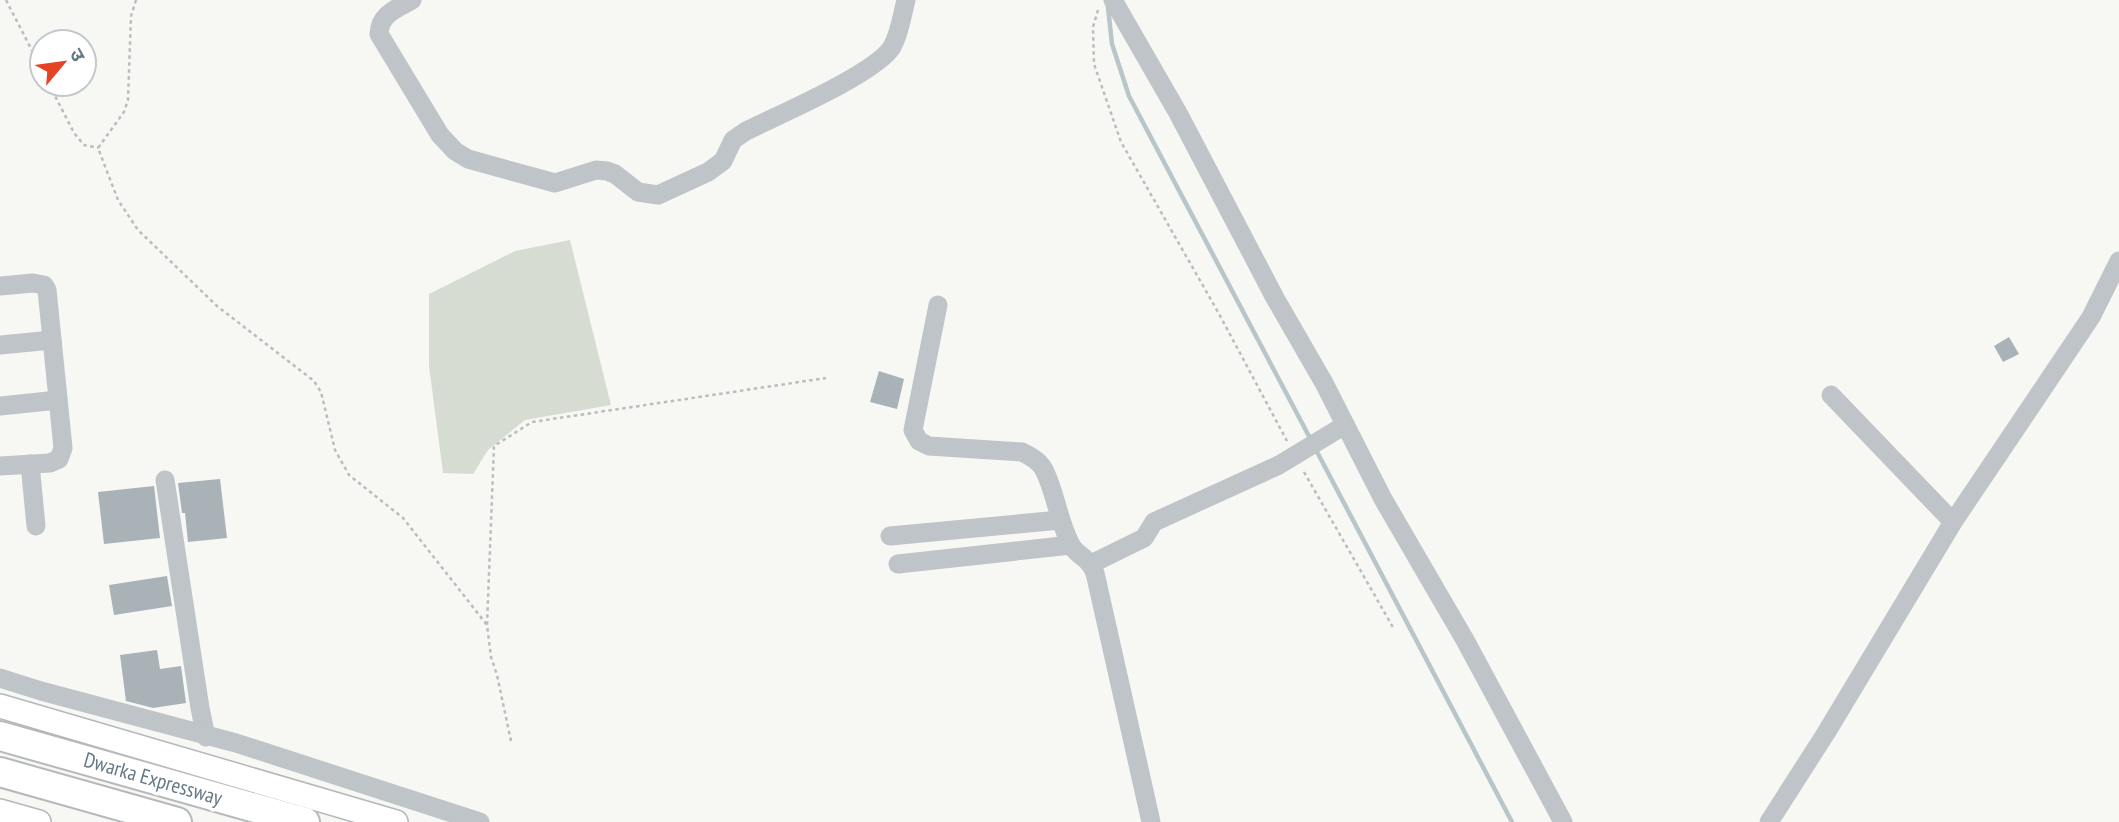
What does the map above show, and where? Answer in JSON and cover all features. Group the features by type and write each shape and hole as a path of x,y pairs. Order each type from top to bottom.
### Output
{"highway":[{"name":"Dwarka Expressway","path":"0,736 305,822"},
{"name":"Dwarka Expressway","path":"0,772 177,822"}],"main road":[{"path":"0,706 396,822"},
{"path":"0,811 39,822"}],"street":[{"path":"412,0 388,13 381,21 379,34 440,135 455,151 468,159 555,183 596,170 607,171 638,192 652,196 708,172 723,161 733,140 746,131 859,75 879,61 891,48 906,0"},
{"path":"1107,1 1150,62 1383,499 1465,640 1563,822"},
{"path":"1769,822 1833,722 1953,522 2091,317 2119,261"},
{"path":"0,286 33,283 44,285 48,296 62,454 50,463 0,466"},
{"path":"938,305 913,430 919,441 929,446 1022,452 1034,458 1043,468 1060,520 1072,545 1091,564 1151,822"},
{"path":"0,345 52,340"},
{"path":"1831,394 1953,522"},
{"path":"0,406 58,400"},
{"path":"1091,564 1144,538 1154,522 1279,465 1345,425"},
{"path":"30,464 36,526"},
{"path":"165,480 206,737"},
{"path":"890,536 1060,520"},
{"path":"898,564 1072,545"},
{"path":"0,678 249,747 480,822"}],"path":[{"path":"6,0 28,43"},
{"path":"98,148 124,112 128,100 131,16 136,0"},
{"path":"1107,1 1093,27 1094,64 1121,142 1218,312 1287,441"},
{"path":"56,98 74,133 84,145 98,148"},
{"path":"98,148 118,200 138,230 217,306 314,381 321,392 335,450 349,475 402,518 487,625"},
{"path":"511,741 491,657 487,625 494,446 532,422 826,378"},
{"path":"1300,465 1394,629"}],"shaded area":[{"path":"570,240 611,405 525,420 488,450 473,474 443,473 429,366 429,294 515,251"}],"building":[{"path":"2009,337 2019,354 2003,362 1994,346"},
{"path":"879,371 904,379 897,409 870,402"},
{"path":"220,479 227,538 188,542 178,483"},
{"path":"154,486 160,538 104,544 98,492"},
{"path":"167,576 172,606 114,615 109,585"},
{"path":"157,650 160,669 181,666 186,703 153,708 126,701 120,655"}],"waterway":[{"path":"1108,7 1112,44 1129,96 1311,440"},
{"path":"1315,448 1512,822"}]}
